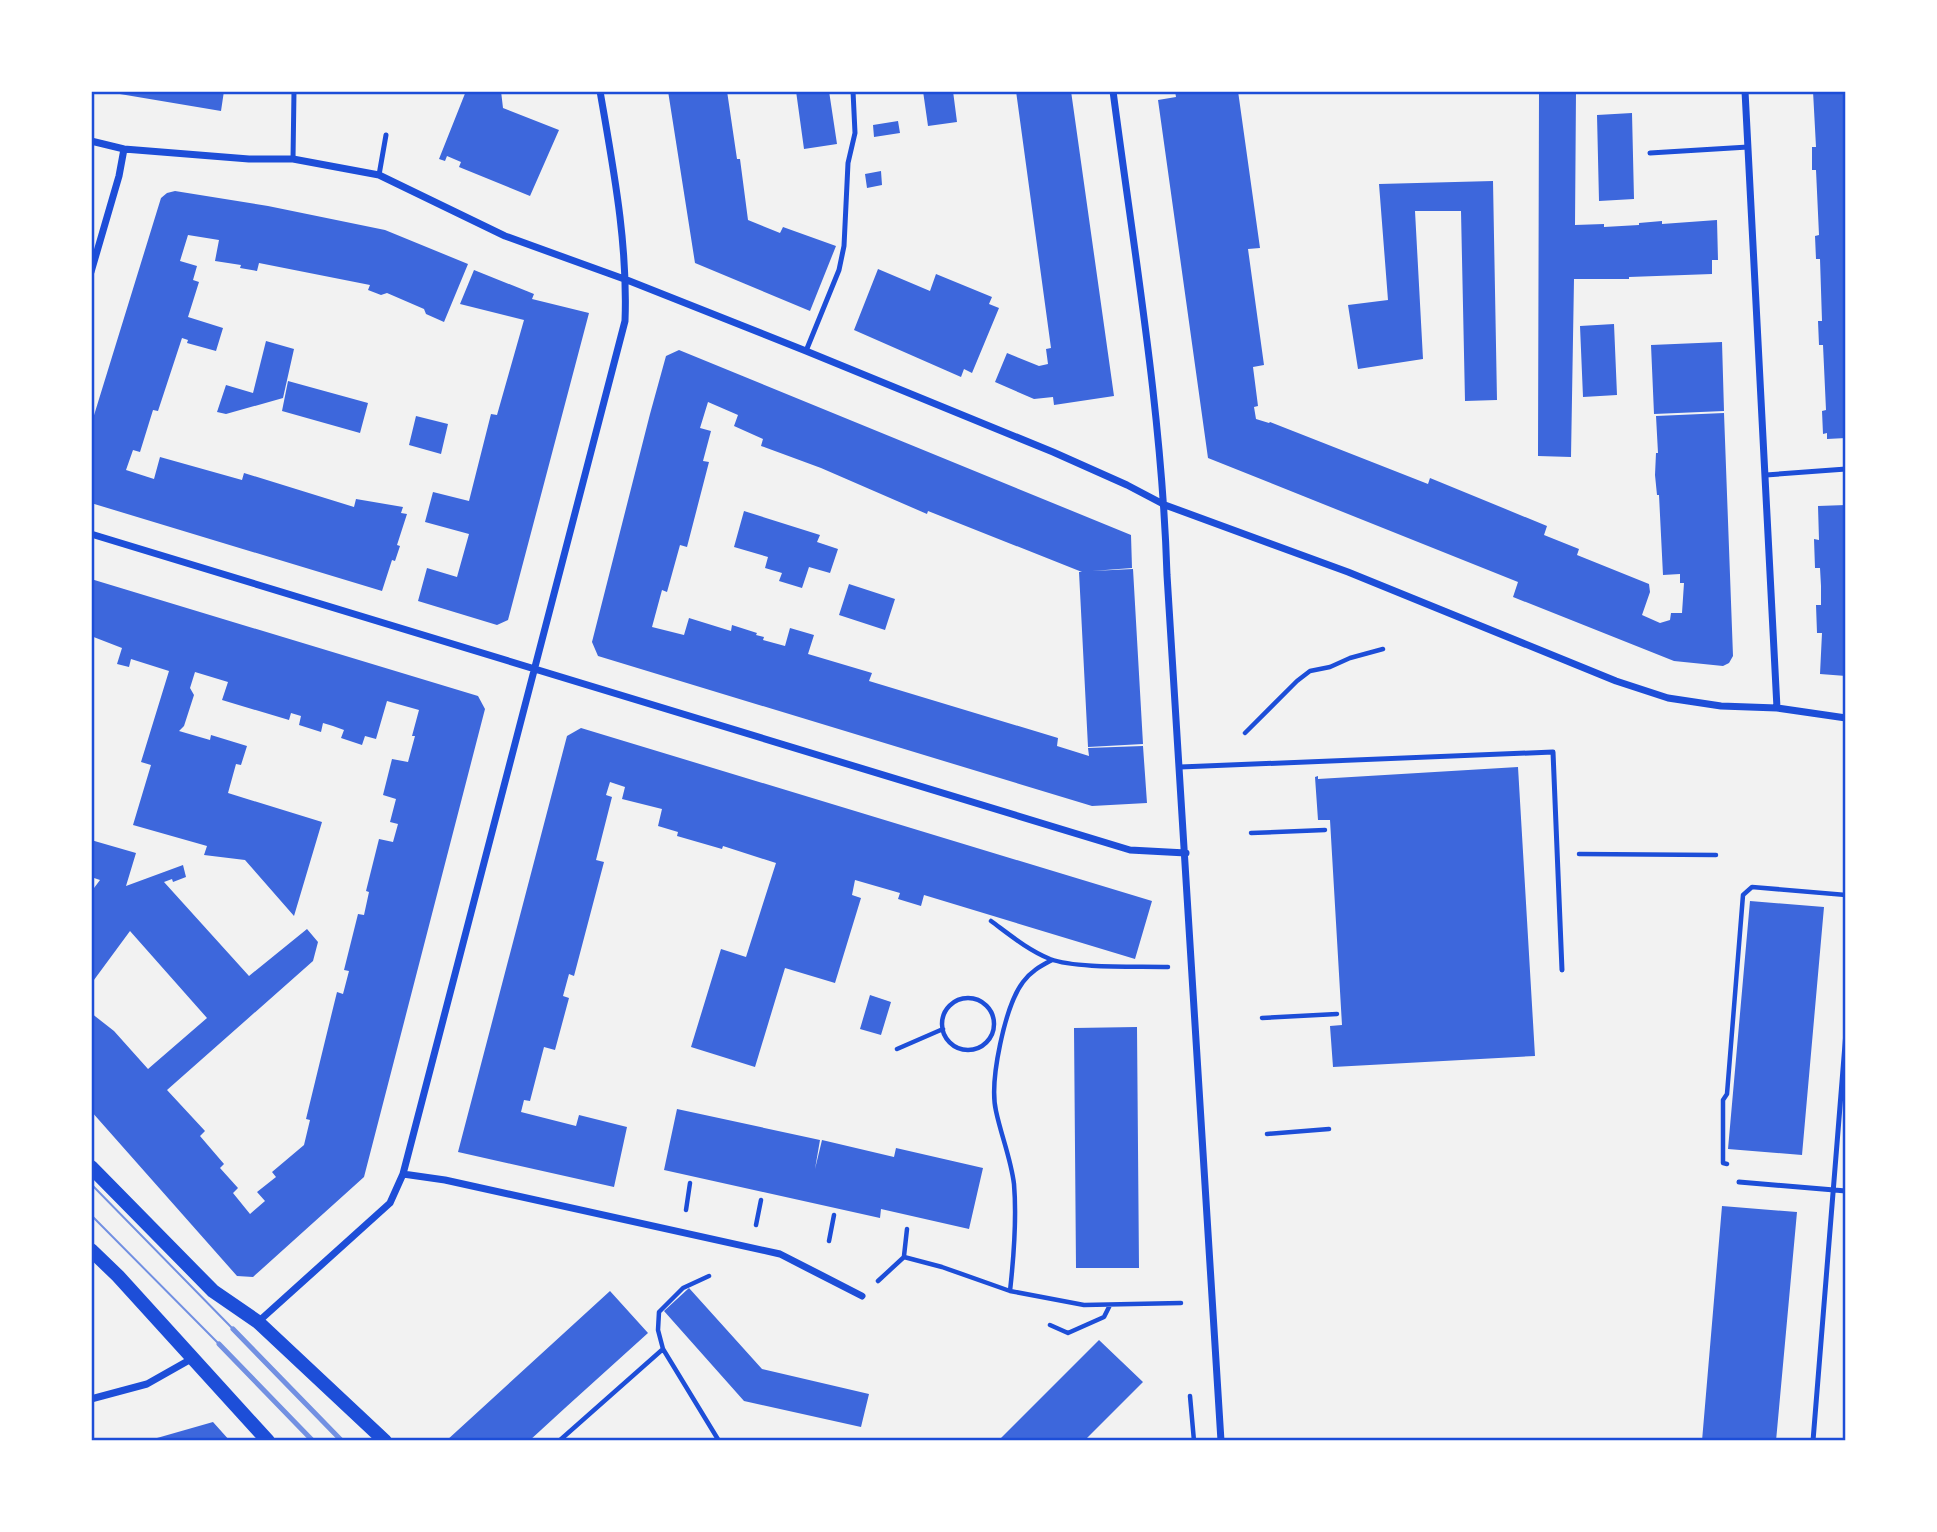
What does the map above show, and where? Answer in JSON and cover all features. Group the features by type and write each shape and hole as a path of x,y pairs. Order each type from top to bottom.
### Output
{"main road":[{"path":"91,1167 213,1291 258,1322 385,1441"},
{"path":"91,1250 118,1276 268,1441"}],"street":[{"path":"258,1322 390,1203 403,1174 625,321 626,280 622,232 600,91"},
{"path":"1113,91 1165,505 1222,1441"},
{"path":"1745,91 1777,708"},
{"path":"91,141 124,149 249,159 293,159 379,175 505,236 806,351 1053,452 1128,485 1165,505 1348,572 1629,685 1668,698 1721,706 1777,708 1846,718"},
{"path":"91,272 119,176 124,149"},
{"path":"91,534 1130,850 1186,853"},
{"path":"403,1174 445,1180 780,1254 862,1296"},
{"path":"91,1399 147,1384 193,1359"}],"lane":[{"path":"293,159 294,91"},
{"path":"806,351 839,270 844,246 848,163 855,133 853,91"},
{"path":"379,175 386,135"},
{"path":"1650,153 1748,147"},
{"path":"1766,475 1846,469"},
{"path":"1180,767 1553,752 1562,970"},
{"path":"1813,1441 1846,1032"},
{"path":"1739,1182 1846,1191"}],"path":[{"path":"1245,733 1305,674 1383,649"},
{"path":"1251,833 1325,830"},
{"path":"1558,853 1716,855"},
{"path":"1737,1164 1723,1163 1723,1100 1727,1094 1743,895 1752,887 1846,895"},
{"path":"991,921 1031,950 1052,960 1074,964 1168,967"},
{"path":"1010,1291 1016,1236 1014,1180 994,1098 994,1083 1014,996 1034,969 1052,960"},
{"path":"965,998 980,1000 987,1006 993,1018 993,1031 985,1044 976,1049 967,1050 952,1044 943,1029 947,1009 954,1002 965,998"},
{"path":"1262,1018 1336,1014"},
{"path":"897,1049 943,1029"},
{"path":"993,1031 1004,1032"},
{"path":"1267,1134 1329,1129"},
{"path":"686,1211 690,1183"},
{"path":"756,1225 761,1200"},
{"path":"829,1241 834,1215"},
{"path":"862,1296 904,1257 907,1230"},
{"path":"904,1257 943,1267 1010,1291 1084,1305 1181,1303"},
{"path":"709,1276 682,1288 659,1312 658,1330 663,1349 719,1441"},
{"path":"1051,1325 1068,1333 1104,1317 1110,1306"},
{"path":"559,1441 663,1349"},
{"path":"1190,1396 1194,1441"}],"building":[{"path":"102,91 224,91 221,111"},
{"path":"466,91 501,91 503,108 559,130 530,196 459,167 461,162 447,156 445,161 439,159"},
{"path":"668,91 727,91 748,220 780,233 783,227 836,246 810,311 695,263"},
{"path":"796,91 829,91 837,144 804,149"},
{"path":"923,91 953,91 957,122 928,126"},
{"path":"1016,91 1071,91 1114,396 1054,405 1053,397 1034,399 995,382 1007,353 1039,366 1048,364 1046,349 1051,348"},
{"path":"1175,91 1238,91 1260,248 1248,249 1264,365 1253,367 1258,406 1254,407 1256,419 1270,422 1428,484 1430,478 1547,526 1544,535 1579,549 1577,555 1649,584 1650,592 1642,615 1660,623 1670,620 1671,613 1682,613 1684,583 1680,583 1680,574 1663,575 1659,495 1655,475 1658,453 1656,416 1724,413 1733,656 1729,663 1723,666 1674,661 1513,597 1518,582 1208,458 1158,100 1176,97"},
{"path":"1539,91 1576,91 1575,225 1604,224 1604,227 1662,221 1662,224 1717,220 1718,260 1712,260 1712,274 1574,279 1571,457 1538,456"},
{"path":"1813,91 1846,91 1846,438 1827,439 1827,433 1823,434 1822,411 1826,410 1823,345 1819,345 1818,321 1822,321 1820,259 1816,259 1815,236 1819,235 1816,170 1812,170 1812,147 1816,147"},
{"path":"1632,113 1634,199 1599,201 1597,115"},
{"path":"898,121 900,133 874,137 873,125"},
{"path":"881,171 882,185 867,188 865,174"},
{"path":"1493,181 1497,400 1465,401 1461,211 1415,211 1423,359 1358,369 1348,305 1388,300 1379,184"},
{"path":"175,191 268,206 385,230 468,264 444,322 426,314 424,309 387,293 381,295 368,290 370,285 259,263 257,271 240,268 241,265 215,261 219,240 188,235 180,261 197,266 193,280 199,282 188,317 223,328 216,351 187,343 188,340 182,338 158,411 153,410 140,452 133,450 126,470 154,479 160,457 242,480 244,473 354,507 356,499 403,507 401,513 407,514 397,545 400,546 395,561 392,560 382,591 91,503 91,425 161,198"},
{"path":"878,269 930,291 936,274 992,297 989,304 999,308 972,373 964,369 961,377 854,330"},
{"path":"474,270 534,294 532,299 589,313 508,620 497,625 418,601 427,568 457,577 469,534 425,522 433,492 469,501 491,414 497,415 524,320 460,304"},
{"path":"1614,324 1617,395 1583,397 1580,326"},
{"path":"266,341 294,349 283,398 226,414 217,412 226,385 253,393"},
{"path":"1722,342 1724,411 1654,414 1651,345"},
{"path":"679,350 1131,535 1132,568 1092,571 1133,569 1143,744 1088,747 1079,572 1082,572 928,511 927,514 821,468 761,446 763,439 734,426 738,415 708,402 700,428 711,431 703,461 709,462 687,547 680,545 667,592 662,590 652,627 684,635 689,618 731,631 732,625 757,633 756,635 764,637 763,640 785,646 790,628 814,635 808,654 872,673 869,681 1058,738 1057,746 1089,756 1088,748 1143,746 1147,803 1092,806 598,656 592,642 650,414 666,356"},
{"path":"288,381 368,403 360,433 282,411"},
{"path":"416,416 448,424 441,454 409,445"},
{"path":"1846,505 1846,676 1820,674 1822,633 1817,633 1816,605 1821,605 1821,586 1820,568 1815,568 1814,539 1819,540 1818,506"},
{"path":"744,511 820,535 817,542 838,549 830,573 809,567 802,588 779,581 782,573 765,568 768,557 734,547"},
{"path":"91,579 478,696 485,709 364,1177 253,1277 237,1276 91,1111 91,1013 114,1031 148,1069 207,1018 130,931 91,984 91,892 100,880 91,877 91,840 136,853 126,886 183,865 186,877 164,882 249,976 307,929 318,942 313,961 167,1090 205,1131 200,1136 224,1164 220,1168 238,1188 233,1193 250,1214 265,1201 257,1192 276,1177 272,1172 304,1145 310,1120 306,1119 324,1045 337,992 343,994 349,971 344,970 358,914 364,915 369,892 366,891 379,839 393,842 398,824 390,822 396,799 383,795 392,759 408,762 419,710 387,701 376,739 365,736 362,745 341,738 344,730 333,726 323,723 321,732 299,725 301,716 291,713 289,720 222,700 228,682 195,672 190,688 194,695 184,726 179,731 210,740 211,735 247,746 241,765 236,764 228,793 322,822 294,916 245,860 204,855 207,846 133,825 151,765 141,762 169,671 131,659 129,667 117,664 122,648 91,636"},
{"path":"849,584 895,599 885,630 839,615"},
{"path":"581,728 1152,901 1135,959 924,895 921,906 898,899 900,893 855,880 852,895 861,898 835,983 785,968 755,1067 691,1047 721,949 746,957 776,863 723,846 722,849 677,836 678,832 658,826 662,809 622,799 625,787 610,782 606,795 612,797 596,860 604,862 574,976 569,974 563,996 569,998 555,1050 544,1047 530,1101 524,1100 521,1112 576,1126 579,1115 627,1127 614,1187 458,1152 567,736"},
{"path":"1518,767 1535,1056 1333,1067 1330,1026 1342,1025 1330,820 1318,820 1315,777 1318,776 1318,779"},
{"path":"1750,901 1824,907 1802,1155 1728,1149"},
{"path":"870,995 891,1002 881,1035 860,1029"},
{"path":"1137,1027 1139,1268 1076,1268 1074,1028"},
{"path":"677,1109 820,1140 815,1169 822,1140 894,1157 896,1148 983,1168 969,1229 881,1209 880,1218 664,1170"},
{"path":"1722,1206 1797,1212 1776,1441 1702,1441"},
{"path":"689,1288 762,1369 869,1394 861,1427 744,1401 664,1311"},
{"path":"610,1291 648,1333 529,1441 446,1441"},
{"path":"1099,1340 1143,1382 1084,1441 998,1441"},
{"path":"213,1422 230,1441 150,1441 150,1440"}],"tram line":[{"path":"91,1184 233,1329"},
{"path":"91,1215 219,1344"}],"railway":[{"path":"233,1329 342,1441"},
{"path":"219,1344 313,1441"}]}
